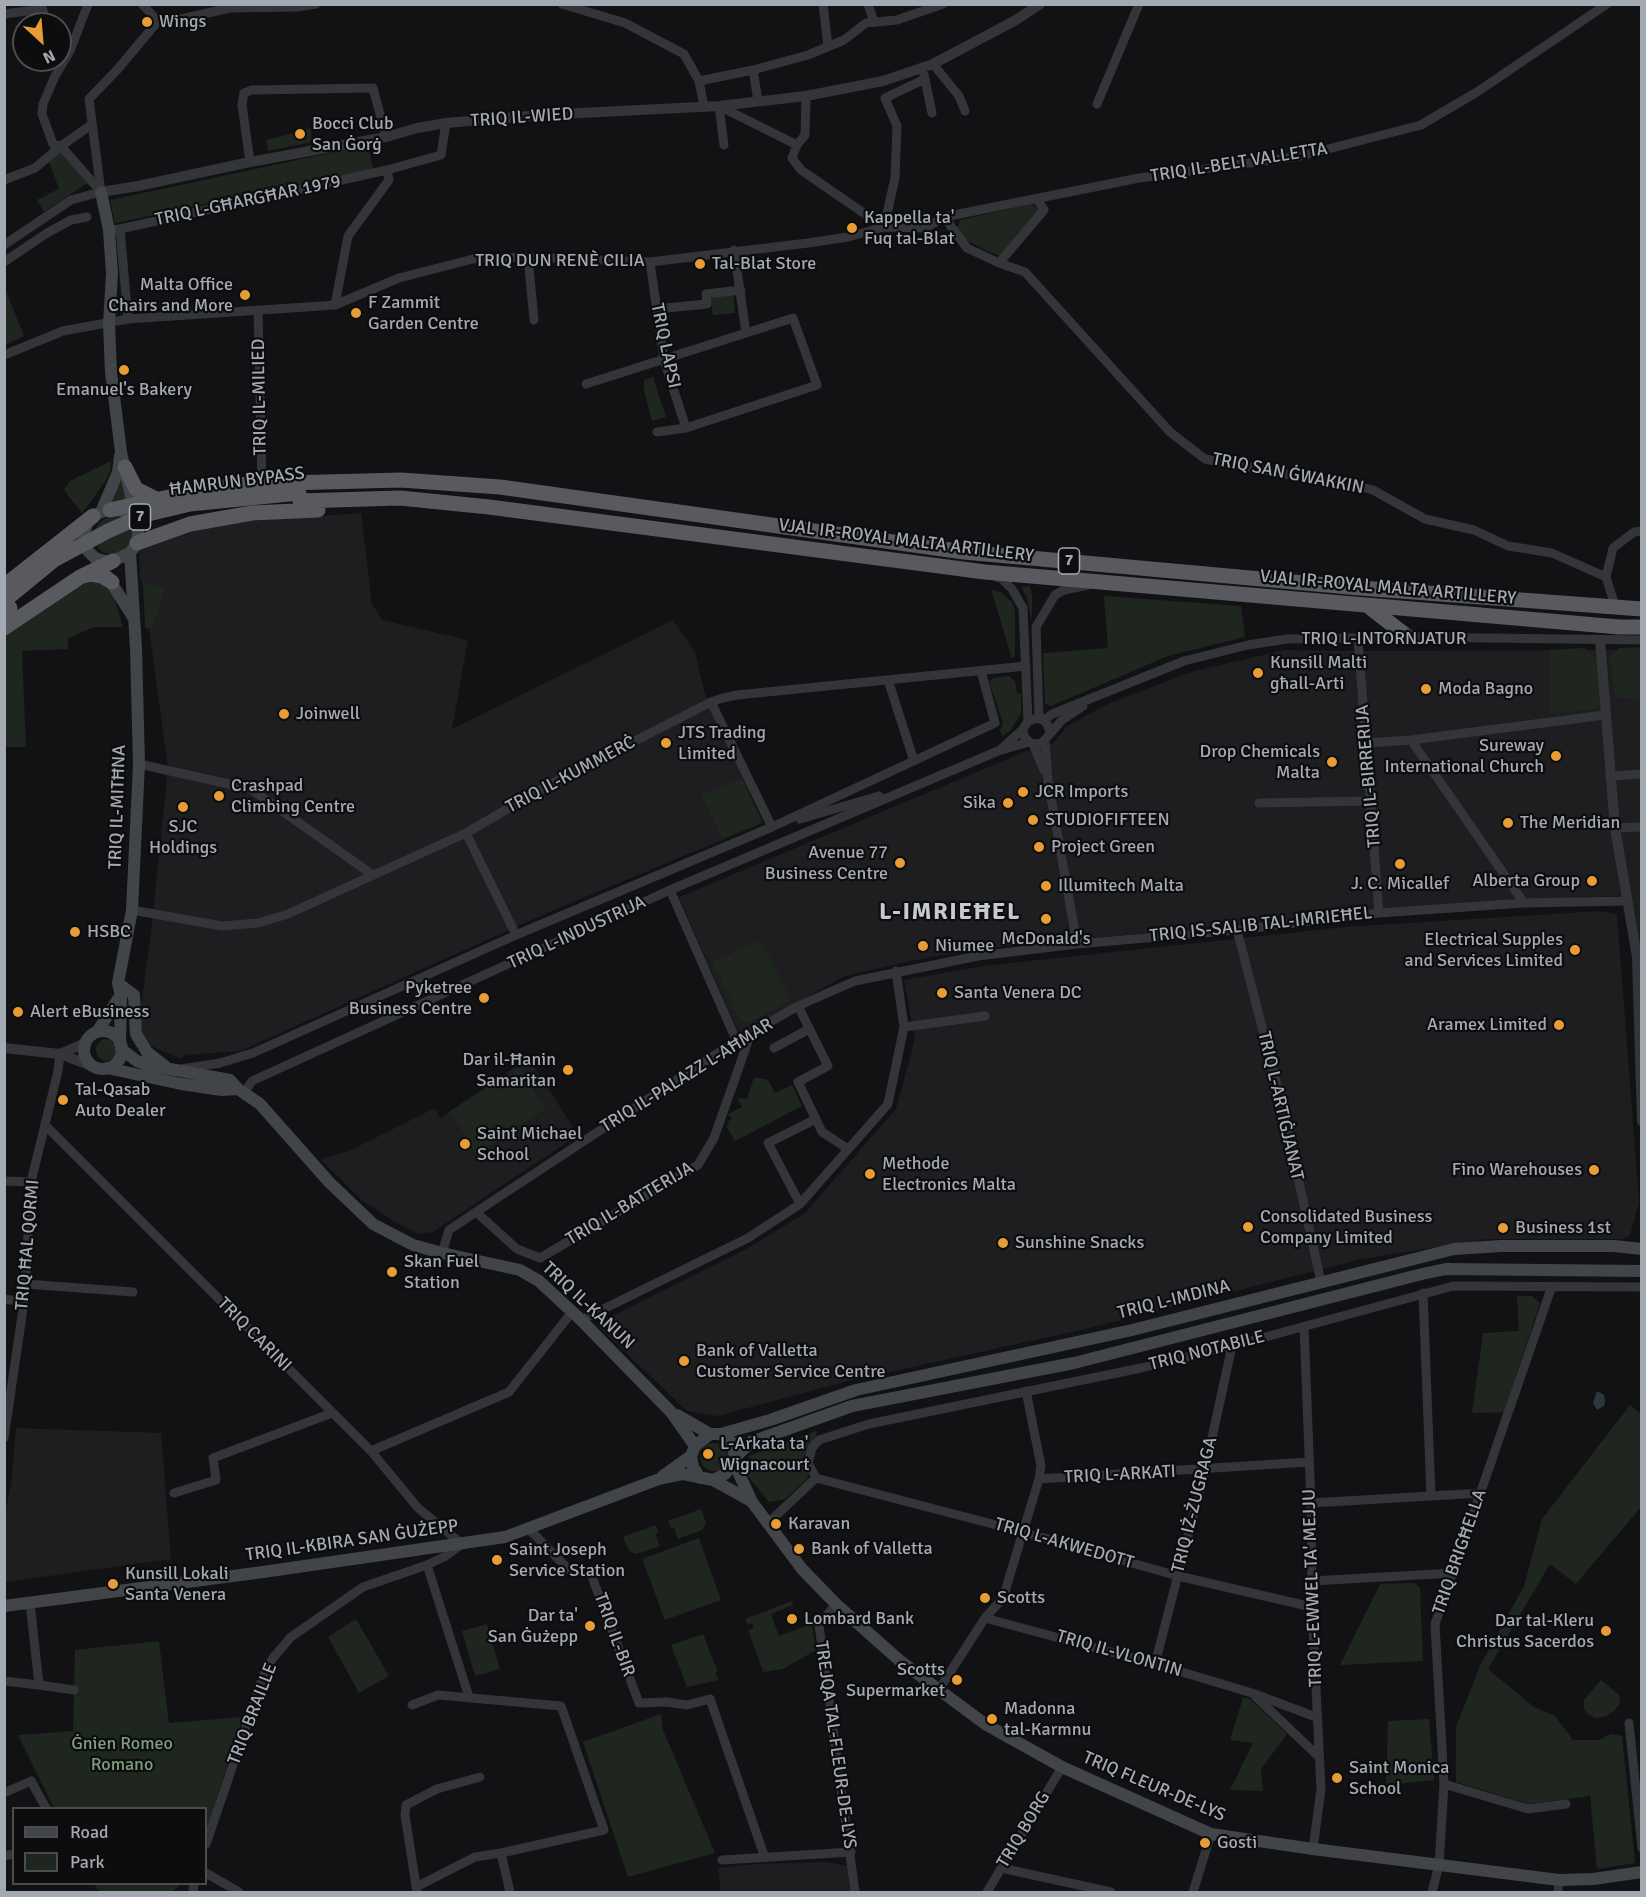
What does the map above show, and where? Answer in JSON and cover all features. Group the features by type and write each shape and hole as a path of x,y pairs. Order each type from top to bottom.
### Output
{"highway":[{"path":"123,459 136,489 156,500"},
{"path":"4,586 102,513 196,491 262,484 401,480 500,487"},
{"name":"ĦAMRUN BYPASS","path":"6,607 59,568 111,539 149,524 192,512 299,497 500,487"},
{"name":"VJAL IR-ROYAL MALTA ARTILLERY","path":"500,487 964,552 1360,588 1616,609 1641,609"},
{"name":"ĦAMRUN BYPASS","path":"299,497 400,498 489,507"},
{"path":"134,548 190,524 252,513 402,506 489,507"},
{"name":"VJAL IR-ROYAL MALTA ARTILLERY","path":"489,507 985,572 1367,606 1641,627"},
{"path":"4,628 80,577 107,564"},
{"path":"80,577 91,574 102,576 112,582"},
{"path":"1367,606 1408,637"}],"main road":[{"path":"101,192 114,229 108,324 111,372 123,459 138,527 134,548 107,564"},
{"path":"123,459 102,513 123,511 132,517 138,527"},
{"name":"TRIQ IL-MITĦNA","path":"102,513 87,524 84,543 88,551 107,564 112,582 134,619"},
{"name":"TRIQ IL-MITĦNA","path":"121,1046 132,910 140,765 134,619 134,548"},
{"path":"124,991 136,1034 147,1052 171,1069"},
{"name":"TRIQ IL-MITĦNA","path":"98,1032 124,991"},
{"path":"107,1068 119,1059 121,1046 115,1036 107,1032 98,1032 90,1036 85,1044 86,1058 92,1066 191,1085 241,1091"},
{"name":"TRIQ IL-KANUN","path":"121,1046 137,1061 148,1065 230,1080 260,1104 329,1182 373,1224 413,1245 520,1270 539,1281 577,1316 671,1412 693,1451"},
{"name":"TRIQ L-IMDINA","path":"715,1434 770,1420 856,1390 1132,1330 1454,1249 1501,1246 1614,1246 1641,1249"},
{"name":"TRIQ L-IMDINA","path":"735,1460 751,1442 852,1406 1074,1363 1422,1274 1446,1269 1641,1271"},
{"name":"TRIQ IL-KANUN","path":"671,1412 715,1434"},
{"path":"715,1434 732,1443 735,1460 725,1474 706,1479 693,1467 693,1451 715,1434"},
{"name":"TRIQ IL-KBIRA SAN ĠUŻEPP","path":"659,1479 693,1451"},
{"name":"TRIQ FLEUR-DE-LYS","path":"735,1460 752,1502 767,1524 802,1569 836,1604 938,1691 986,1724 1062,1767 1211,1834 1439,1865 1558,1886 1641,1872"},
{"name":"TRIQ IL-KBIRA SAN ĠUŻEPP","path":"4,1606 506,1537 659,1479 683,1474 706,1479"},
{"name":"TRIQ FLEUR-DE-LYS","path":"706,1479 752,1502"}],"street":[{"path":"88,4 70,51 55,75 42,114 53,144 61,146 101,192"},
{"path":"142,4 158,21"},
{"path":"101,192 89,99 158,21 186,18 230,6 297,7 316,4"},
{"path":"562,4 625,23 684,54 699,81 704,107"},
{"path":"823,4 828,47"},
{"path":"868,4 874,22"},
{"path":"699,81 753,70 808,55 844,40 866,23 897,20 943,4"},
{"name":"TRIQ IL-WIED","path":"4,245 71,200 250,162 386,137 417,128 446,123 541,115 719,106 806,96 923,74 933,64 1016,20 1040,4"},
{"path":"1097,104 1139,4"},
{"name":"TRIQ IL-BELT VALLETTA","path":"944,218 1139,178 1301,156 1421,125 1477,92 1607,4"},
{"path":"4,14 42,7"},
{"path":"933,64 960,96 964,111"},
{"path":"753,70 758,101"},
{"path":"806,96 805,135 797,145 792,158 801,170 884,227 895,178 897,126 885,98 923,74 932,113"},
{"path":"250,162 242,105 244,93 252,90 373,88 386,137"},
{"path":"719,106 797,145"},
{"path":"719,106 724,145"},
{"name":"TRIQ L-GĦARGĦAR 1979","path":"114,229 387,170 441,155 446,123"},
{"path":"4,180 35,168 91,125"},
{"path":"335,305 348,236 389,180 387,170"},
{"path":"999,263 1044,210 1037,200"},
{"path":"4,262 71,220 87,217"},
{"name":"TRIQ DUN RENÈ CILIA","path":"108,324 128,319 335,305 399,278 473,259 528,257 650,262 848,237 884,227 926,228 944,218"},
{"name":"TRIQ SAN ĠWAKKIN","path":"944,218 967,248 1025,272 1170,432 1205,459 1302,477 1344,482 1373,490 1425,519 1474,530 1508,546 1552,553 1606,577"},
{"path":"114,229 128,319"},
{"path":"734,250 746,333"},
{"path":"528,257 534,320"},
{"name":"TRIQ LAPSI","path":"650,262 664,360 686,428"},
{"path":"656,309 707,304 705,294 741,290"},
{"name":"TRIQ IL-MILIED","path":"258,310 262,484"},
{"path":"586,384 793,318 817,385 686,428 657,432"},
{"path":"4,355 63,331 108,324"},
{"path":"1616,609 1606,577 1613,548 1634,532 1641,531"},
{"path":"985,572 1002,579 1012,589 1023,608 1026,666 1024,736 1031,743 1048,781"},
{"path":"1077,944 1048,781 1049,726 1042,719 1036,627 1054,596 1064,590 1100,583"},
{"name":"TRIQ L-INTORNJATUR","path":"1042,719 1184,661 1248,645 1287,639 1408,637 1641,640"},
{"name":"TRIQ IL-BIRRERIJA","path":"1358,639 1379,913"},
{"path":"1600,640 1615,828 1639,957 1641,1121"},
{"name":"TRIQ IL-KUMMERĊ","path":"132,910 222,926 258,922 288,914 466,832 545,788 711,702 737,695 1026,666"},
{"name":"TRIQ L-INDUSTRIJA","path":"171,1069 220,1063 253,1053 516,935 772,827 995,723 981,670"},
{"path":"888,680 914,760"},
{"name":"TRIQ L-INTORNJATUR","path":"1047,738 1062,720 1100,694"},
{"path":"711,702 772,827"},
{"path":"1365,743 1411,740 1605,715"},
{"path":"1026,725 1042,719"},
{"name":"TRIQ L-INDUSTRIJA","path":"998,751 1026,725"},
{"path":"1031,743 1047,738"},
{"path":"1411,740 1524,903"},
{"name":"TRIQ L-INDUSTRIJA","path":"241,1091 252,1081 670,890 998,751 1031,743"},
{"path":"140,765 251,789 373,875"},
{"path":"1610,776 1641,774"},
{"name":"TRIQ L-INDUSTRIJA","path":"772,827 918,785"},
{"path":"1258,802 1371,801"},
{"path":"1615,828 1641,826"},
{"path":"466,832 516,935"},
{"path":"670,890 736,1042"},
{"name":"TRIQ IS-SALIB TAL-IMRIEĦEL","path":"896,971 978,956 1077,944 1237,930 1379,913 1524,903 1628,901"},
{"name":"TRIQ L-ARTIĠJANAT","path":"1237,930 1282,1105 1321,1282"},
{"path":"371,1451 509,1392 577,1316 748,1238 800,1204 888,1104 904,1027 896,971"},
{"name":"TRIQ IL-PALAZZ L-AĦMAR","path":"442,1253 449,1230 736,1042 798,1006 855,981 896,971"},
{"path":"798,1006 828,1066 798,1082 822,1132 848,1149"},
{"path":"904,1027 985,1016"},
{"path":"774,1048 809,1029"},
{"name":"TRIQ IL-BATTERIJA","path":"476,1212 517,1249 540,1258 698,1165 714,1138 752,1033"},
{"path":"60,1054 85,1044"},
{"path":"4,1048 60,1054 92,1066"},
{"name":"TRIQ ĦAL QORMI","path":"4,1438 26,1284 31,1182 58,1071 60,1054"},
{"path":"800,1204 768,1143 816,1119"},
{"name":"TRIQ CARINI","path":"45,1125 371,1451 418,1508 462,1544"},
{"path":"4,1181 31,1182"},
{"path":"26,1284 133,1292"},
{"name":"TRIQ NOTABILE","path":"816,1478 807,1463 812,1448 819,1440 869,1424 1141,1368 1232,1346 1453,1286 1641,1287"},
{"name":"TRIQ BRIGĦELLA","path":"1432,1893 1439,1865 1444,1784 1435,1624 1552,1286"},
{"path":"1423,1293 1431,1495"},
{"path":"4,1299 24,1302"},
{"name":"TRIQ L-EWWEL TA' MEJJU","path":"1304,1326 1311,1503 1311,1581 1321,1789 1313,1849"},
{"name":"TRIQ IŻ-ŻUGRAGA","path":"1155,1664 1205,1470 1232,1346"},
{"path":"938,1691 985,1618 1003,1598 1039,1479 1041,1466 1026,1391"},
{"path":"174,1493 216,1479 213,1458 332,1413"},
{"name":"TRIQ L-ARKATI","path":"1039,1479 1309,1462"},
{"path":"767,1524 816,1478"},
{"name":"TRIQ L-AKWEDOTT","path":"816,1478 1023,1532 1178,1576 1312,1607"},
{"path":"1311,1503 1482,1493"},
{"name":"TRIQ IL-BIR","path":"529,1529 568,1569 591,1574 639,1703 667,1702 687,1705 710,1699 765,1858"},
{"name":"TRIQ BRAILLE","path":"207,1841 265,1671 291,1637 363,1587 427,1565 446,1556 462,1544"},
{"path":"427,1565 469,1697"},
{"path":"1311,1581 1454,1573"},
{"path":"30,1603 39,1685"},
{"name":"TREJQA TAL-FLEUR-DE-LYS","path":"836,1604 819,1624 855,1893"},
{"name":"TRIQ IL-VLONTIN","path":"985,1618 1091,1645 1252,1693 1316,1717"},
{"path":"4,1681 74,1690"},
{"name":"TRIQ IL-VLONTIN","path":"1252,1693 1318,1756"},
{"path":"412,1705 438,1695 561,1706 604,1830 475,1857 416,1890 405,1815 406,1805 437,1789 480,1777"},
{"path":"1629,1723 1639,1796 1641,1848"},
{"name":"TRIQ BORG","path":"987,1893 1062,1767"},
{"path":"4,1793 31,1780 45,1807"},
{"path":"1444,1784 1527,1809 1566,1804"},
{"path":"1193,1893 1211,1834"},
{"path":"722,1860 850,1852"},
{"path":"501,1853 510,1893"},
{"path":"1001,1868 1111,1893"},
{"path":"207,1874 239,1893"}],"shaded area":[{"path":"361,513 372,604 382,620 468,640 452,729 673,620 695,652 704,691 763,823 556,909 240,1051 184,1055 182,1059 151,1046 138,1027 151,933 168,768 143,584 140,579 139,548 195,525"},
{"path":"1286,650 1641,650 1641,951 1631,895 1386,908 1016,945 924,958 845,976 739,1034 679,897 1022,753 1053,743 1067,726 1110,703 1194,671"},
{"path":"1600,911 1617,914 1639,1202 1630,1235 1623,1239 1487,1239 1362,1259 1081,1330 844,1382 718,1416 687,1411 596,1324 748,1248 805,1213 896,1109 915,1039 904,980 983,966 1345,927"},
{"name":"Saint Michael School","path":"532,1063 578,1135 433,1232 418,1234 392,1220 363,1201 320,1159 347,1152 435,1108 440,1118 515,1067"},
{"path":"1597,1391 1604,1395 1605,1401 1604,1406 1597,1410 1593,1403"},
{"path":"16,1428 161,1433 171,1559 6,1582 5,1515 11,1485"},
{"path":"827,1862 847,1866 850,1892 721,1892 718,1868 757,1864"}],"green space":[{"name":"Bocci Club San Ġorġ","path":"311,128 312,142 268,151 266,140"},
{"path":"368,145 373,169 115,223 110,200"},
{"path":"62,150 89,182 44,212 37,200 59,189 49,162"},
{"path":"1032,204 1039,210 999,256 967,241 957,229 960,220"},
{"path":"4,286 24,336 5,345 4,345"},
{"path":"733,292 735,313 713,315 710,295"},
{"path":"653,377 666,417 652,421 644,390 644,380"},
{"path":"111,461 105,482 82,513 64,490 70,481"},
{"path":"122,472 126,500 110,504"},
{"path":"113,517 127,522 132,536 127,550 113,555 99,550 94,536 99,522"},
{"path":"90,580 104,585 113,595 123,627 94,627 68,638 68,649 22,651 26,747 5,747 5,632 56,595"},
{"path":"143,583 165,589 154,624 148,629 145,627"},
{"path":"1030,586 1032,622 1027,598 1021,587"},
{"path":"991,589 1002,593 1012,602 1015,611 1015,655 1012,659"},
{"path":"1104,596 1241,606 1245,637 1168,656 1051,706 1045,704 1043,653 1108,648"},
{"path":"1641,647 1641,700 1615,697 1610,656 1619,648"},
{"path":"1584,648 1597,658 1601,701 1597,709 1550,714 1549,650"},
{"path":"1009,676 1015,681 1017,693 1021,693 1021,713 1011,730 1003,736 1000,731 1003,723 989,682 993,678"},
{"path":"742,779 760,818 760,823 723,838 701,795"},
{"path":"761,940 791,1000 751,1022 740,1020 713,962"},
{"path":"107,1039 117,1046 118,1050 111,1060 107,1061 97,1054 96,1050 103,1040"},
{"path":"520,1068 546,1109 476,1153 450,1111"},
{"path":"754,1077 768,1080 775,1093 792,1085 802,1106 735,1141 726,1126 732,1119 728,1114 742,1107 738,1101 740,1098 747,1099"},
{"path":"1517,1296 1532,1296 1540,1303 1504,1412 1472,1413 1483,1333 1519,1331"},
{"path":"1630,1405 1641,1414 1641,1507 1576,1584 1550,1564 1488,1669 1534,1707 1555,1716 1573,1740 1599,1740 1611,1734 1622,1736 1635,1863 1597,1869 1590,1796 1529,1804 1456,1782 1456,1727 1480,1666 1524,1586 1542,1519"},
{"path":"816,1431 817,1434 804,1456 809,1472 807,1479 785,1499 769,1502 747,1475 749,1456"},
{"path":"714,1443 724,1447 728,1457 724,1467 714,1471 704,1467 700,1457 704,1447"},
{"path":"701,1509 706,1523 702,1530 678,1539 674,1528 671,1528 668,1521"},
{"path":"656,1525 658,1533 655,1534 660,1546 636,1554 629,1551 623,1537"},
{"path":"699,1538 721,1600 665,1620 642,1559"},
{"path":"1415,1583 1420,1588 1423,1661 1340,1665 1380,1584"},
{"path":"792,1601 793,1605 771,1614 779,1636 812,1624 816,1650 783,1669 763,1672 748,1630 754,1628 752,1623 748,1625 745,1619"},
{"path":"356,1619 389,1676 359,1693 328,1637"},
{"path":"487,1624 500,1669 475,1676 462,1631"},
{"path":"703,1634 719,1680 687,1687 671,1645"},
{"name":"Ġnien Romeo Romano","path":"159,1641 169,1723 243,1717 207,1828 207,1807 54,1807 18,1735 73,1731 75,1650"},
{"path":"1601,1680 1619,1695 1620,1703 1614,1711 1604,1717 1596,1718 1589,1715 1584,1708 1584,1700"},
{"path":"1243,1698 1249,1698 1287,1734 1261,1769 1263,1791 1230,1790 1253,1743 1230,1740"},
{"path":"661,1714 663,1730 715,1853 628,1877 583,1742"},
{"path":"1429,1719 1434,1780 1386,1785 1388,1721"},
{"path":"95,1885 181,1885 171,1892 103,1892"}],"place":[{"name":"Wings","path":"147,22"},
{"name":"Bocci Club San Ġorġ","path":"300,134"},
{"name":"Kappella ta' Fuq tal-Blat","path":"852,228"},
{"name":"Tal-Blat Store","path":"700,264"},
{"name":"Malta Office Chairs and More","path":"245,295"},
{"name":"F Zammit Garden Centre","path":"356,313"},
{"name":"Emanuel's Bakery","path":"124,370"},
{"name":"Kunsill Malti għall-Arti","path":"1258,673"},
{"name":"Moda Bagno","path":"1426,689"},
{"name":"Joinwell","path":"284,714"},
{"name":"JTS Trading Limited","path":"666,743"},
{"name":"Sureway International Church","path":"1556,756"},
{"name":"Drop Chemicals Malta","path":"1332,762"},
{"name":"JCR Imports","path":"1023,792"},
{"name":"Crashpad Climbing Centre","path":"219,796"},
{"name":"Sika","path":"1008,803"},
{"name":"SJC Holdings","path":"183,807"},
{"name":"STUDIOFIFTEEN","path":"1033,820"},
{"name":"The Meridian","path":"1508,823"},
{"name":"Project Green","path":"1039,847"},
{"name":"Avenue 77 Business Centre","path":"900,863"},
{"name":"J. C. Micallef","path":"1400,864"},
{"name":"Alberta Group","path":"1592,881"},
{"name":"Illumitech Malta","path":"1046,886"},
{"name":"McDonald's","path":"1046,919"},
{"name":"HSBC","path":"75,932"},
{"name":"Niumee","path":"923,946"},
{"name":"Electrical Supples and Services Limited","path":"1575,950"},
{"name":"Santa Venera DC","path":"942,993"},
{"name":"Pyketree Business Centre","path":"484,998"},
{"name":"Alert eBusiness","path":"18,1012"},
{"name":"Aramex Limited","path":"1559,1025"},
{"name":"Dar il-Ħanin Samaritan","path":"568,1070"},
{"name":"Tal-Qasab Auto Dealer","path":"63,1100"},
{"name":"Saint Michael School","path":"465,1144"},
{"name":"Fino Warehouses","path":"1594,1170"},
{"name":"Methode Electronics Malta","path":"870,1174"},
{"name":"Consolidated Business Company Limited","path":"1248,1227"},
{"name":"Business 1st","path":"1503,1228"},
{"name":"Sunshine Snacks","path":"1003,1243"},
{"name":"Skan Fuel Station","path":"392,1272"},
{"name":"Bank of Valletta Customer Service Centre","path":"684,1361"},
{"name":"L-Arkata ta' Wignacourt","path":"708,1454"},
{"name":"Karavan","path":"776,1524"},
{"name":"Bank of Valletta","path":"799,1549"},
{"name":"Saint Joseph Service Station","path":"497,1560"},
{"name":"Kunsill Lokali Santa Venera","path":"113,1584"},
{"name":"Scotts","path":"985,1598"},
{"name":"Lombard Bank","path":"792,1619"},
{"name":"Dar ta' San Ġużepp","path":"590,1626"},
{"name":"Dar tal-Kleru Christus Sacerdos","path":"1606,1631"},
{"name":"Scotts Supermarket","path":"957,1680"},
{"name":"Madonna tal-Karmnu","path":"992,1719"},
{"name":"Saint Monica School","path":"1337,1778"},
{"name":"Gosti","path":"1205,1843"}],"district":[{"name":"L-IMRIEĦEL","path":"950,913"}]}
